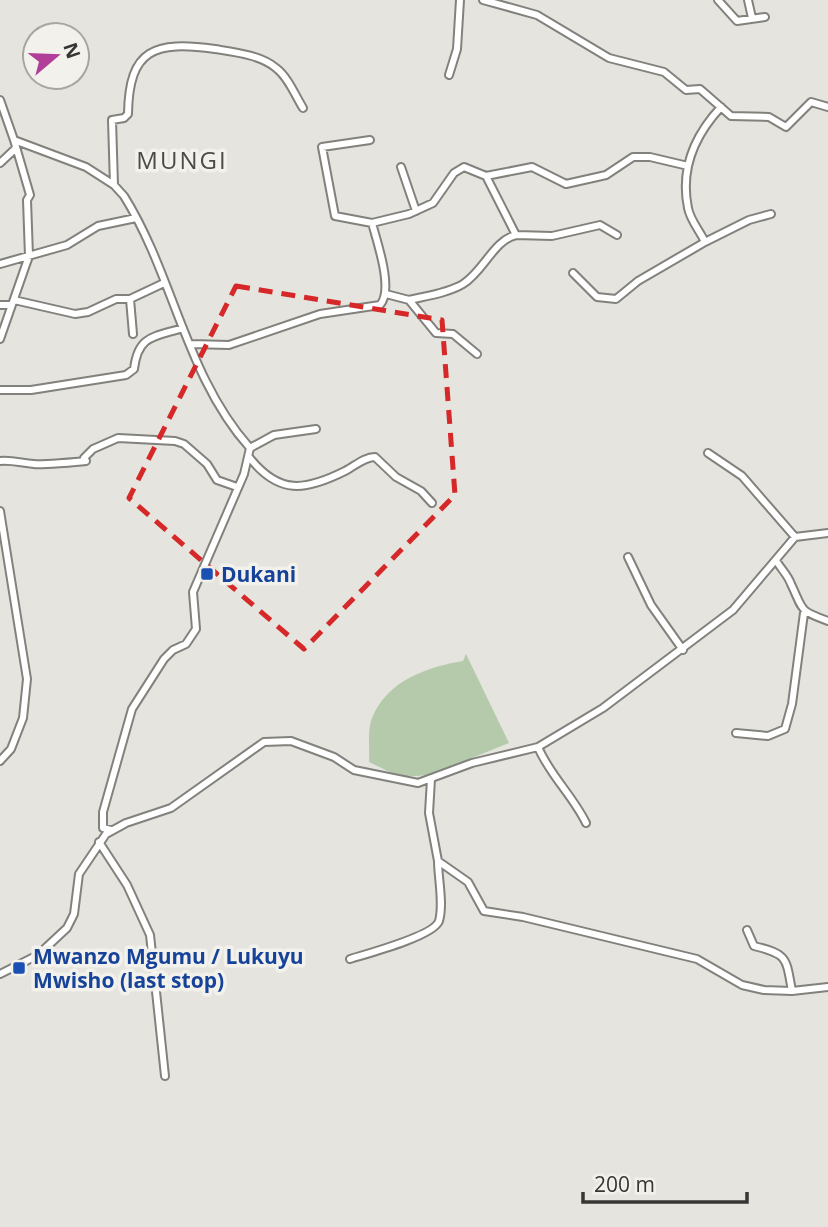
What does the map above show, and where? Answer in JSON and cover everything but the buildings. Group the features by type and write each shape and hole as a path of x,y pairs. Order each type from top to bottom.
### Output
{"street":[{"path":"449,75 457,48 460,0"},
{"path":"483,0 537,15 617,61 664,72 686,90 700,89 736,117 769,117 786,127 811,102 828,107"},
{"path":"718,0 737,21 765,17"},
{"path":"748,0 752,18"},
{"path":"114,185 112,120 124,118 128,114 133,71 149,54 160,48 187,45 234,51 263,60 282,74 303,108"},
{"path":"0,100 30,195 27,200 29,256 0,339"},
{"path":"705,242 688,209 688,166 697,137 721,107"},
{"path":"14,140 86,167 114,185 136,218 201,371 226,416 250,447 237,488 193,592 196,619 193,636 164,659 130,716 103,812 103,828 111,830"},
{"path":"370,140 325,145 321,149 335,216 372,223 416,211 433,203 460,168 475,170 486,176 516,235"},
{"path":"0,163 15,149"},
{"path":"486,176 526,167 566,184 606,175 632,157 650,157 688,166"},
{"path":"401,167 416,211"},
{"path":"573,273 597,297 616,299 638,281 705,242 749,220 771,214"},
{"path":"0,264 67,245 98,226 136,218"},
{"path":"191,344 213,347 236,343 266,330 320,314 375,307 385,300 386,294 372,223"},
{"path":"386,294 409,300 465,283 482,268 505,239 516,235 552,236 600,225 617,235"},
{"path":"0,305 12,302 75,314 88,312 116,299 130,299 164,283"},
{"path":"130,299 133,334"},
{"path":"409,300 436,333 453,334 477,354"},
{"path":"0,390 31,390 126,375 134,369 138,349 145,340 183,328"},
{"path":"250,447 274,435 316,429"},
{"path":"0,461 18,460 37,465 49,461 76,463 86,461 84,458 93,449 118,438 175,441 184,444 207,464 217,480 237,488"},
{"path":"708,453 742,476 795,537"},
{"path":"249,457 263,474 285,487 322,482 375,457 396,477 421,491 432,503"},
{"path":"0,511 27,679 23,718 11,749 0,761"},
{"path":"0,974 38,955 67,928 74,914 79,874 99,842 111,830 171,808 253,748 273,740 314,748 359,771 404,782 431,779 472,763 538,747 595,713 683,650 733,610 795,537 828,533"},
{"path":"628,557 651,605 683,650"},
{"path":"736,733 768,736 785,729 792,704 804,612 776,560"},
{"path":"804,612 828,621"},
{"path":"538,747 543,759 576,803 586,823"},
{"path":"349,959 422,935 436,927 440,918 438,861 429,813 431,779"},
{"path":"99,842 127,885 150,935 165,1076"},
{"path":"438,861 468,882 484,911 523,916 697,958 742,985 764,990 792,991 828,986"},
{"path":"747,930 754,946 778,952 785,961 792,991"}],"highlighted area":[{"path":"236,286 442,320 455,495 304,649 129,498"}],"green space":[{"path":"466,654 509,743 430,775 400,777 369,762 370,723 388,694 398,685 423,672 463,661"}],"place":[{"name":"Dukani","path":"207,574"},
{"name":"Mwanzo Mgumu / Lukuyu Mwisho (last stop)","path":"19,968"}],"district":[{"name":"MUNGI","path":"182,159"}]}
